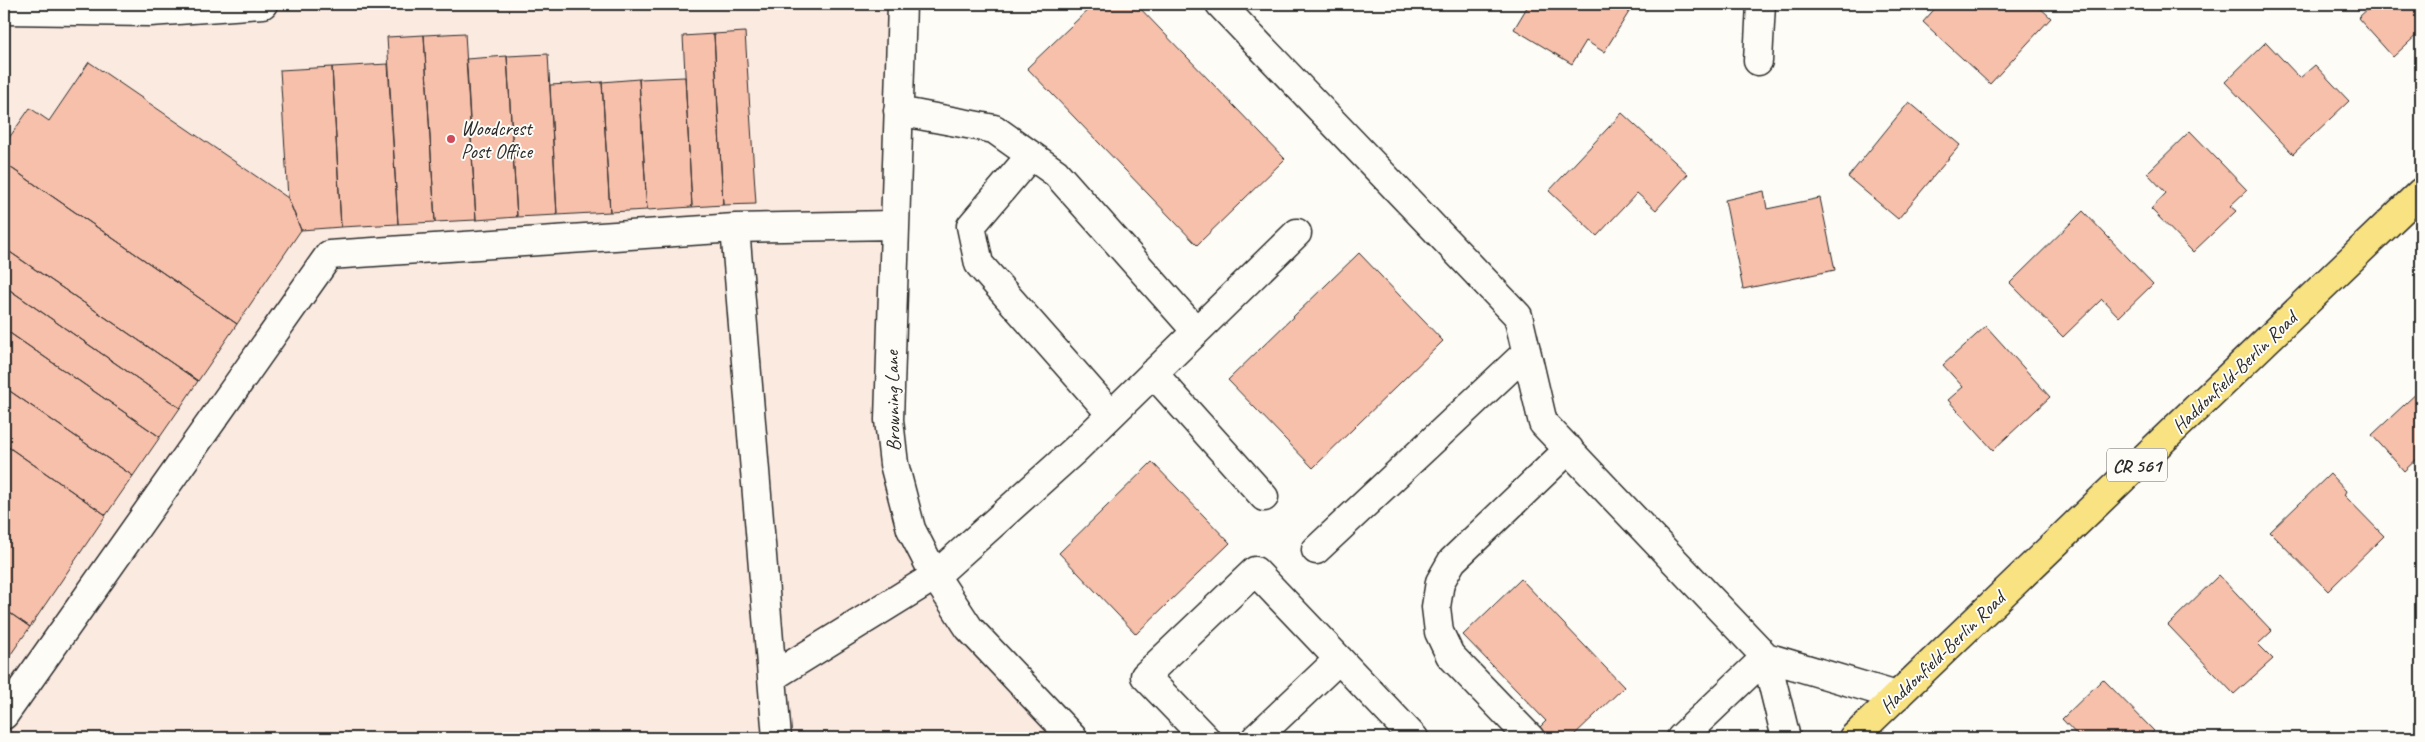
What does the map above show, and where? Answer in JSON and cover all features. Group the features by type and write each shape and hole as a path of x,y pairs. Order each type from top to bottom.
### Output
{"main road":[{"name":"Haddonfield-Berlin Road","path":"1853,738 2421,192"}],"street":[{"path":"4,10 150,12 263,4"},
{"name":"Browning Lane","path":"902,4 889,420 894,464 911,529 935,576 969,628 1073,738"},
{"path":"1220,4 1518,316 1543,423 1766,657 1896,696"},
{"path":"1758,61 1760,4"},
{"path":"898,111 994,128 1056,173 1196,331"},
{"path":"1031,155 971,226 979,264 1111,414"},
{"path":"4,715 329,256 736,228 894,225"},
{"path":"736,228 777,738"},
{"path":"772,677 935,576 1111,414 1297,233"},
{"path":"1316,550 1526,354"},
{"path":"1153,373 1264,497"},
{"path":"1530,738 1450,655 1439,632 1436,607 1440,582 1452,561 1568,449"},
{"path":"1205,738 1145,676 1254,571 1414,738"},
{"path":"1681,738 1766,657"},
{"path":"1766,657 1786,738"},
{"path":"1256,738 1339,659"}],"shaded area":[{"path":"263,4 902,4 889,420 935,576 1073,738 4,738 4,10"}],"building":[{"path":"1094,4 1136,4 1285,159 1197,245 1027,68"},
{"path":"1529,4 1634,4 1604,52 1586,41 1572,64 1514,29"},
{"path":"1939,4 2036,4 2051,18 1990,84 1923,22"},
{"path":"2373,4 2421,4 2421,31 2393,57 2358,18"},
{"path":"745,32 756,204 723,205 714,34"},
{"name":"Woodcrest Post Office","path":"465,33 476,220 435,222 424,35"},
{"path":"714,34 723,205 692,207 683,36"},
{"path":"424,35 435,222 398,224 387,37"},
{"path":"2266,42 2300,78 2315,65 2349,101 2293,154 2225,82"},
{"path":"548,54 557,215 517,217 507,56"},
{"path":"507,56 517,217 476,220 466,59"},
{"path":"89,62 288,198 301,230 237,324 4,163 4,145 30,108 49,121"},
{"path":"388,64 398,224 341,227 332,67"},
{"path":"332,67 341,227 301,230 288,198 280,70"},
{"path":"685,77 692,207 647,210 639,79"},
{"path":"639,79 647,210 610,212 602,82"},
{"path":"602,82 610,212 557,215 550,85"},
{"path":"1909,102 1960,145 1898,219 1848,177"},
{"path":"1622,113 1688,174 1656,210 1637,193 1597,236 1549,191"},
{"path":"2190,131 2247,190 2230,206 2236,211 2193,252 2151,209 2166,193 2147,173"},
{"path":"4,163 237,324 198,381 4,248"},
{"path":"1764,191 1767,209 1820,198 1835,270 1743,289 1725,200"},
{"path":"2083,211 2153,284 2119,317 2102,299 2063,337 2010,283"},
{"path":"4,248 198,381 180,408 4,286"},
{"path":"1359,253 1443,341 1313,468 1228,380"},
{"path":"4,286 180,408 160,437 4,329"},
{"path":"1986,326 2050,397 1993,450 1948,400 1963,387 1943,365"},
{"path":"4,329 160,437 133,476 4,387"},
{"path":"4,387 133,476 106,515 4,444"},
{"path":"2421,389 2421,460 2419,457 2404,471 2372,435"},
{"path":"4,444 106,515 30,627 4,609"},
{"path":"1152,462 1230,543 1136,634 1059,553"},
{"path":"2330,474 2346,491 2344,495 2384,536 2328,591 2270,532"},
{"path":"2219,575 2272,631 2258,644 2273,659 2234,694 2168,625"},
{"path":"1521,579 1624,687 1571,738 1529,738 1546,721 1463,635"},
{"path":"4,609 30,627 4,664"},
{"path":"2103,679 2154,731 2147,738 2080,738 2062,719"}],"place":[{"name":"Woodcrest Post Office","path":"451,139"}]}
